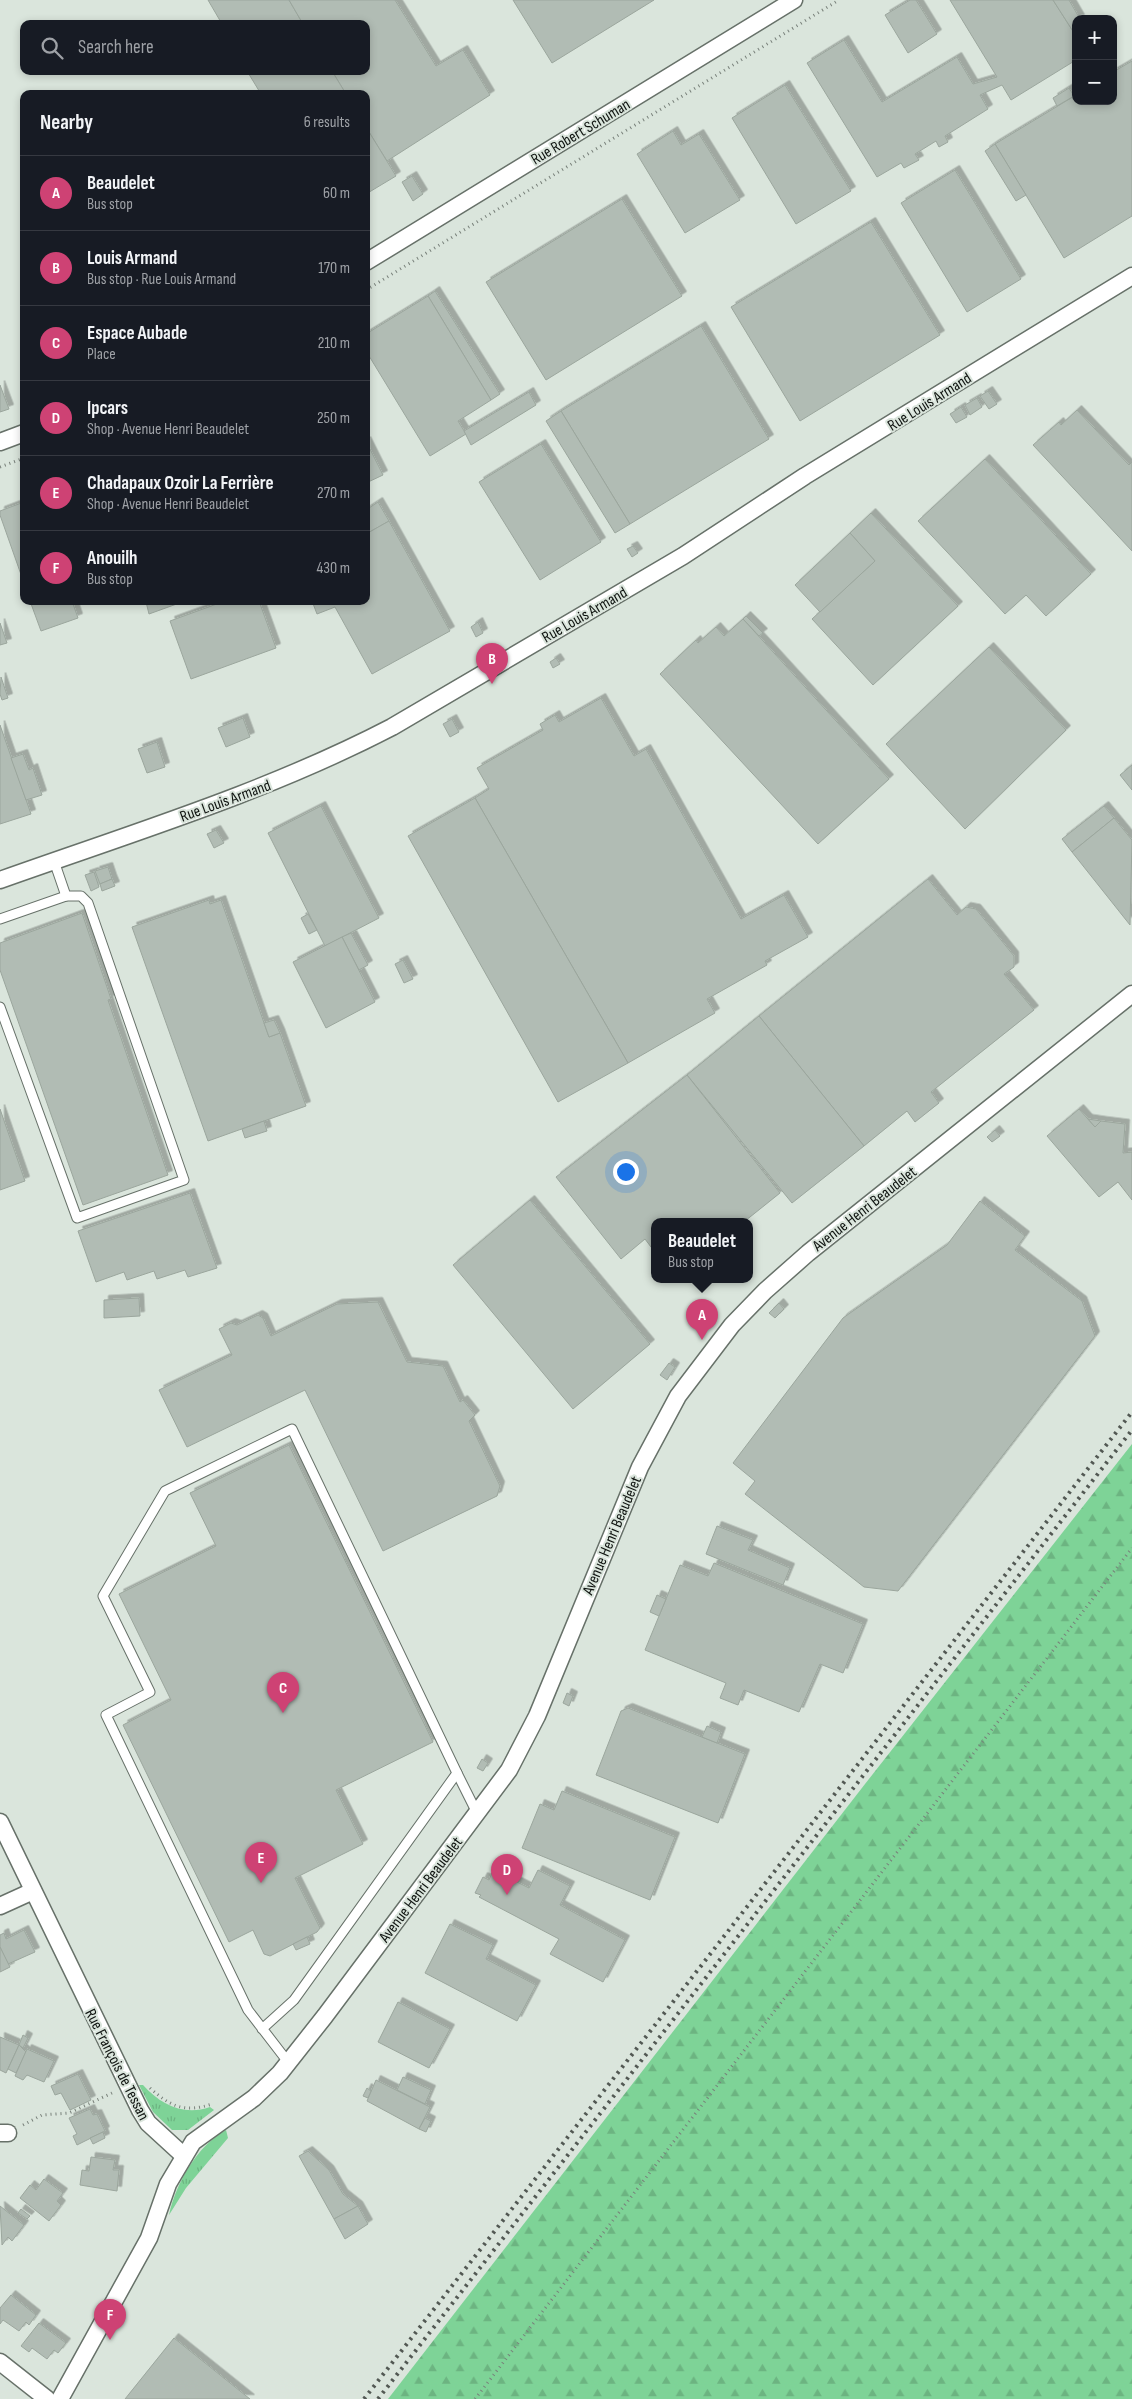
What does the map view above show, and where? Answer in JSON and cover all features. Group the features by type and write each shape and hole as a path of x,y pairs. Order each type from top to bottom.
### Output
{"street":[{"name":"Rue Robert Schuman","path":"370,260 794,0"},
{"name":"Rue Louis Armand","path":"0,880 290,775 392,727 683,556 805,476 1132,276"},
{"path":"0,442 20,434"},
{"name":"Avenue Henri Beaudelet","path":"184,2156 193,2142 254,2098 288,2062 326,2016 508,1770 537,1716 640,1467 678,1396 722,1338 765,1291 808,1253 1132,994"},
{"name":"Rue François de Tessan","path":"0,1822 140,2110 148,2123 184,2156"},
{"path":"0,1906 33,1890"},
{"path":"60,2399 149,2238 168,2184 184,2156"},
{"path":"0,2362 47,2399"}],"lane":[{"path":"54,861 66,896"},
{"path":"0,919 66,896 80,896 88,904 184,1180 77,1218 0,1007"},
{"path":"288,2062 248,2010 106,1715 150,1692 103,1596 166,1491 292,1429 477,1813"},
{"path":"262,2029 294,2000 457,1773"}],"path":[{"path":"370,288 839,0"},
{"path":"0,467 20,460"},
{"path":"475,2399 1132,1548"},
{"path":"146,2085 170,2104 179,2107 196,2109 216,2103"},
{"path":"4,2133 42,2115 69,2114 117,2090"}],"green space":[{"path":"1132,1444 1132,2399 388,2399 865,1784"},
{"path":"139,2085 143,2085 157,2098 174,2107 191,2110 210,2107 214,2110 188,2130 172,2130 153,2112"},
{"path":"226,2130 228,2138 186,2188 169,2215 177,2190 189,2166 206,2146"}],"building":[{"path":"208,0 289,0 301,20 220,20"},
{"path":"289,0 395,0 436,66 463,50 490,95 387,161 370,133 370,90 344,90 334,75 370,75 370,20 301,20"},
{"path":"513,0 654,0 552,63"},
{"path":"910,0 916,0 937,34 908,53 885,15"},
{"path":"950,0 1053,0 1072,30 1072,62 1011,100 1002,85 980,95 988,109 945,136 948,142 939,147 936,141 915,154 919,160 904,168 901,163 877,177 807,63 844,40 882,102 957,57 973,84 997,77"},
{"path":"1053,0 1069,0 1078,15 1072,15 1072,30"},
{"path":"1132,61 1132,216 1064,258 995,144 1072,97 1072,105 1117,105 1117,70"},
{"path":"249,75 334,75 344,90 259,90"},
{"path":"785,85 851,191 796,224 732,118"},
{"path":"1069,88 1072,93 1072,97 1057,106 1053,98"},
{"path":"673,131 681,145 699,134 740,200 685,233 637,154"},
{"path":"370,134 396,176 370,192"},
{"path":"995,144 1026,195 1016,201 985,151"},
{"path":"955,170 1021,279 967,312 901,203"},
{"path":"412,176 423,194 413,201 402,182"},
{"path":"622,199 682,296 546,380 486,282"},
{"path":"871,222 940,335 800,421 731,307"},
{"path":"435,291 500,394 491,400 428,296"},
{"path":"428,296 491,400 458,421 466,434 430,456 370,358 370,332"},
{"path":"701,326 769,439 630,524 561,411"},
{"path":"0,385 9,409 0,412"},
{"path":"988,391 997,404 989,409 980,396"},
{"path":"529,392 536,405 471,445 464,431"},
{"path":"977,398 982,407 970,415 965,405"},
{"path":"961,407 967,417 956,423 950,414"},
{"path":"1077,410 1129,465 1132,462 1132,551 1033,445 1059,422 1061,425"},
{"path":"561,411 630,524 615,533 546,421"},
{"path":"541,444 601,542 540,580 479,482"},
{"path":"370,449 383,475 370,481"},
{"path":"985,459 1091,574 1046,616 1026,595 1005,614 918,521"},
{"path":"378,502 389,521 370,532 370,507"},
{"path":"20,504 20,572 0,515 0,511"},
{"path":"871,513 958,606 873,685 812,619 875,561 850,533"},
{"path":"389,521 450,631 372,674 335,607 317,614 314,605 370,605 370,532"},
{"path":"850,533 875,561 820,612 795,585"},
{"path":"633,546 638,553 632,557 627,549"},
{"path":"31,605 73,605 78,618 41,631"},
{"path":"147,605 174,605 149,614"},
{"path":"214,605 260,605 276,648 191,679 170,621"},
{"path":"746,616 763,633 759,636 743,619"},
{"path":"743,619 889,779 818,844 660,674 696,640 698,643 716,627 724,636"},
{"path":"478,622 483,633 476,637 471,627"},
{"path":"0,623 7,643 0,645"},
{"path":"989,647 1066,730 965,829 886,744"},
{"path":"556,658 560,664 553,668 550,662"},
{"path":"1,677 8,698 2,700 0,694"},
{"path":"601,698 634,756 646,749 741,919 784,895 808,937 765,961 767,965 707,999 715,1013 628,1063 475,798 489,789 477,768 543,730 540,724 555,715 559,722"},
{"path":"243,718 250,737 226,747 218,728"},
{"path":"452,719 459,732 450,737 443,724"},
{"path":"0,725 31,814 0,824"},
{"path":"157,742 165,767 147,773 138,749"},
{"path":"23,754 29,770 33,768 42,795 26,800 11,758"},
{"path":"1132,765 1132,790 1120,775"},
{"path":"475,798 628,1063 558,1102 408,836"},
{"path":"321,806 379,918 325,946 268,833"},
{"path":"1104,806 1114,818 1072,852 1062,839"},
{"path":"1114,818 1132,840 1130,925 1072,852"},
{"path":"216,830 224,843 214,848 207,834"},
{"path":"108,867 112,879 100,884 95,871"},
{"path":"94,872 99,887 91,891 85,875"},
{"path":"112,879 115,886 102,891 100,884"},
{"path":"928,879 957,915 966,907 976,909 1014,956 1014,967 1004,974 1034,1010 931,1092 939,1103 915,1122 907,1111 864,1146 759,1016"},
{"path":"209,900 210,904 221,900 269,1037 280,1033 306,1106 208,1141 132,927"},
{"path":"82,913 111,999 108,1000 168,1175 83,1205 0,970 0,943"},
{"path":"308,914 317,930 309,934 301,918"},
{"path":"351,933 368,965 359,970 342,937"},
{"path":"342,937 375,1002 326,1028 293,962"},
{"path":"403,960 413,979 404,983 395,964"},
{"path":"759,1016 864,1146 792,1203 687,1075"},
{"path":"274,1020 280,1033 269,1037 264,1023"},
{"path":"687,1075 780,1193 749,1218 651,1218 651,1247 645,1239 621,1259 556,1177"},
{"path":"0,1109 25,1181 0,1190"},
{"path":"1079,1109 1095,1127 1101,1121 1125,1124 1123,1153 1132,1152 1132,1200 1118,1182 1099,1197 1047,1136"},
{"path":"1088,1119 1101,1121 1095,1127"},
{"path":"264,1121 267,1131 245,1138 242,1129"},
{"path":"995,1130 1000,1136 992,1142 987,1137"},
{"path":"190,1193 217,1268 188,1277 185,1270 157,1279 154,1271 127,1280 124,1272 96,1282 78,1231"},
{"path":"530,1200 650,1344 573,1409 453,1265"},
{"path":"980,1201 1025,1236 1015,1250 1082,1301 1095,1336 898,1591 864,1587 745,1494 755,1481 733,1463 843,1318 947,1245"},
{"path":"139,1298 140,1316 104,1318 104,1300"},
{"path":"378,1302 407,1362 443,1366 460,1402 463,1400 475,1415 469,1421 500,1486 497,1496 383,1551 305,1390 187,1447 159,1390 232,1355 219,1329 231,1323 237,1325 258,1315 263,1318 271,1336 337,1304"},
{"path":"779,1303 784,1309 775,1318 769,1313"},
{"path":"669,1363 675,1367 667,1380 660,1375"},
{"path":"289,1445 433,1742 336,1790 363,1844 295,1878 320,1928 317,1932 270,1956 264,1954 253,1930 229,1942 123,1725 171,1700 119,1594 216,1546 190,1493"},
{"path":"717,1526 753,1540 748,1550 790,1568 783,1585 706,1554"},
{"path":"714,1563 863,1624 843,1673 820,1664 799,1712 744,1690 738,1705 720,1698 726,1683 645,1650 680,1565 708,1576"},
{"path":"657,1595 666,1599 659,1616 650,1612"},
{"path":"567,1693 573,1696 569,1706 563,1703"},
{"path":"628,1708 745,1754 718,1823 596,1775 621,1711"},
{"path":"707,1726 721,1732 717,1743 702,1737"},
{"path":"482,1759 488,1763 483,1771 477,1768"},
{"path":"562,1791 675,1837 650,1900 522,1848 540,1804 554,1810"},
{"path":"493,1870 529,1888 538,1870 570,1886 560,1905 625,1940 603,1982 550,1954 559,1939 479,1897 481,1895 475,1893 483,1877 489,1880"},
{"path":"450,1924 493,1945 486,1959 536,1985 517,2021 425,1973"},
{"path":"24,1930 35,1952 8,1964 0,1947 0,1935 4,1933 6,1939"},
{"path":"307,1937 310,1944 296,1950 293,1944"},
{"path":"0,1947 10,1967 0,1972"},
{"path":"398,2002 450,2029 429,2068 378,2042"},
{"path":"23,2035 28,2038 23,2048 19,2045"},
{"path":"0,2037 19,2045 6,2073 0,2070"},
{"path":"19,2045 26,2052 16,2073 8,2069"},
{"path":"27,2049 54,2061 44,2082 27,2075 23,2080 15,2076"},
{"path":"78,2074 91,2100 70,2110 61,2093 55,2095 51,2086"},
{"path":"403,2077 431,2090 425,2104 397,2090"},
{"path":"376,2080 430,2107 419,2129 367,2101"},
{"path":"367,2088 371,2091 368,2098 363,2096"},
{"path":"90,2109 93,2115 97,2114 105,2131 77,2145 73,2136 77,2134 69,2118"},
{"path":"425,2118 431,2121 426,2132 419,2129"},
{"path":"103,2132 105,2138 93,2144 90,2138"},
{"path":"308,2151 329,2170 343,2194 358,2206 334,2219 299,2156"},
{"path":"91,2157 115,2160 113,2170 119,2170 117,2191 80,2185 82,2170 89,2171"},
{"path":"44,2179 63,2193 57,2201 61,2205 49,2221 20,2198 30,2185 36,2190"},
{"path":"0,2206 24,2225 12,2241 8,2237 2,2245"},
{"path":"358,2206 368,2224 345,2239 334,2219"},
{"path":"21,2209 30,2216 27,2219 18,2213"},
{"path":"11,2295 36,2315 29,2325 26,2322 19,2331 3,2320 0,2324 0,2308"},
{"path":"39,2323 66,2343 58,2353 54,2350 47,2359 32,2348 29,2352 21,2346"},
{"path":"174,2338 250,2399 125,2399"}],"railway":[{"path":"364,2399 1132,1412"},
{"path":"378,2399 1132,1430"}],"place":[{"name":"Louis Armand","path":"492,684"},
{"name":"Beaudelet","path":"702,1340"},
{"name":"Espace Aubade","path":"283,1713"},
{"name":"Chadapaux Ozoir La Ferrière","path":"261,1883"},
{"name":"Ipcars","path":"507,1895"},
{"name":"Anouilh","path":"110,2340"}]}
